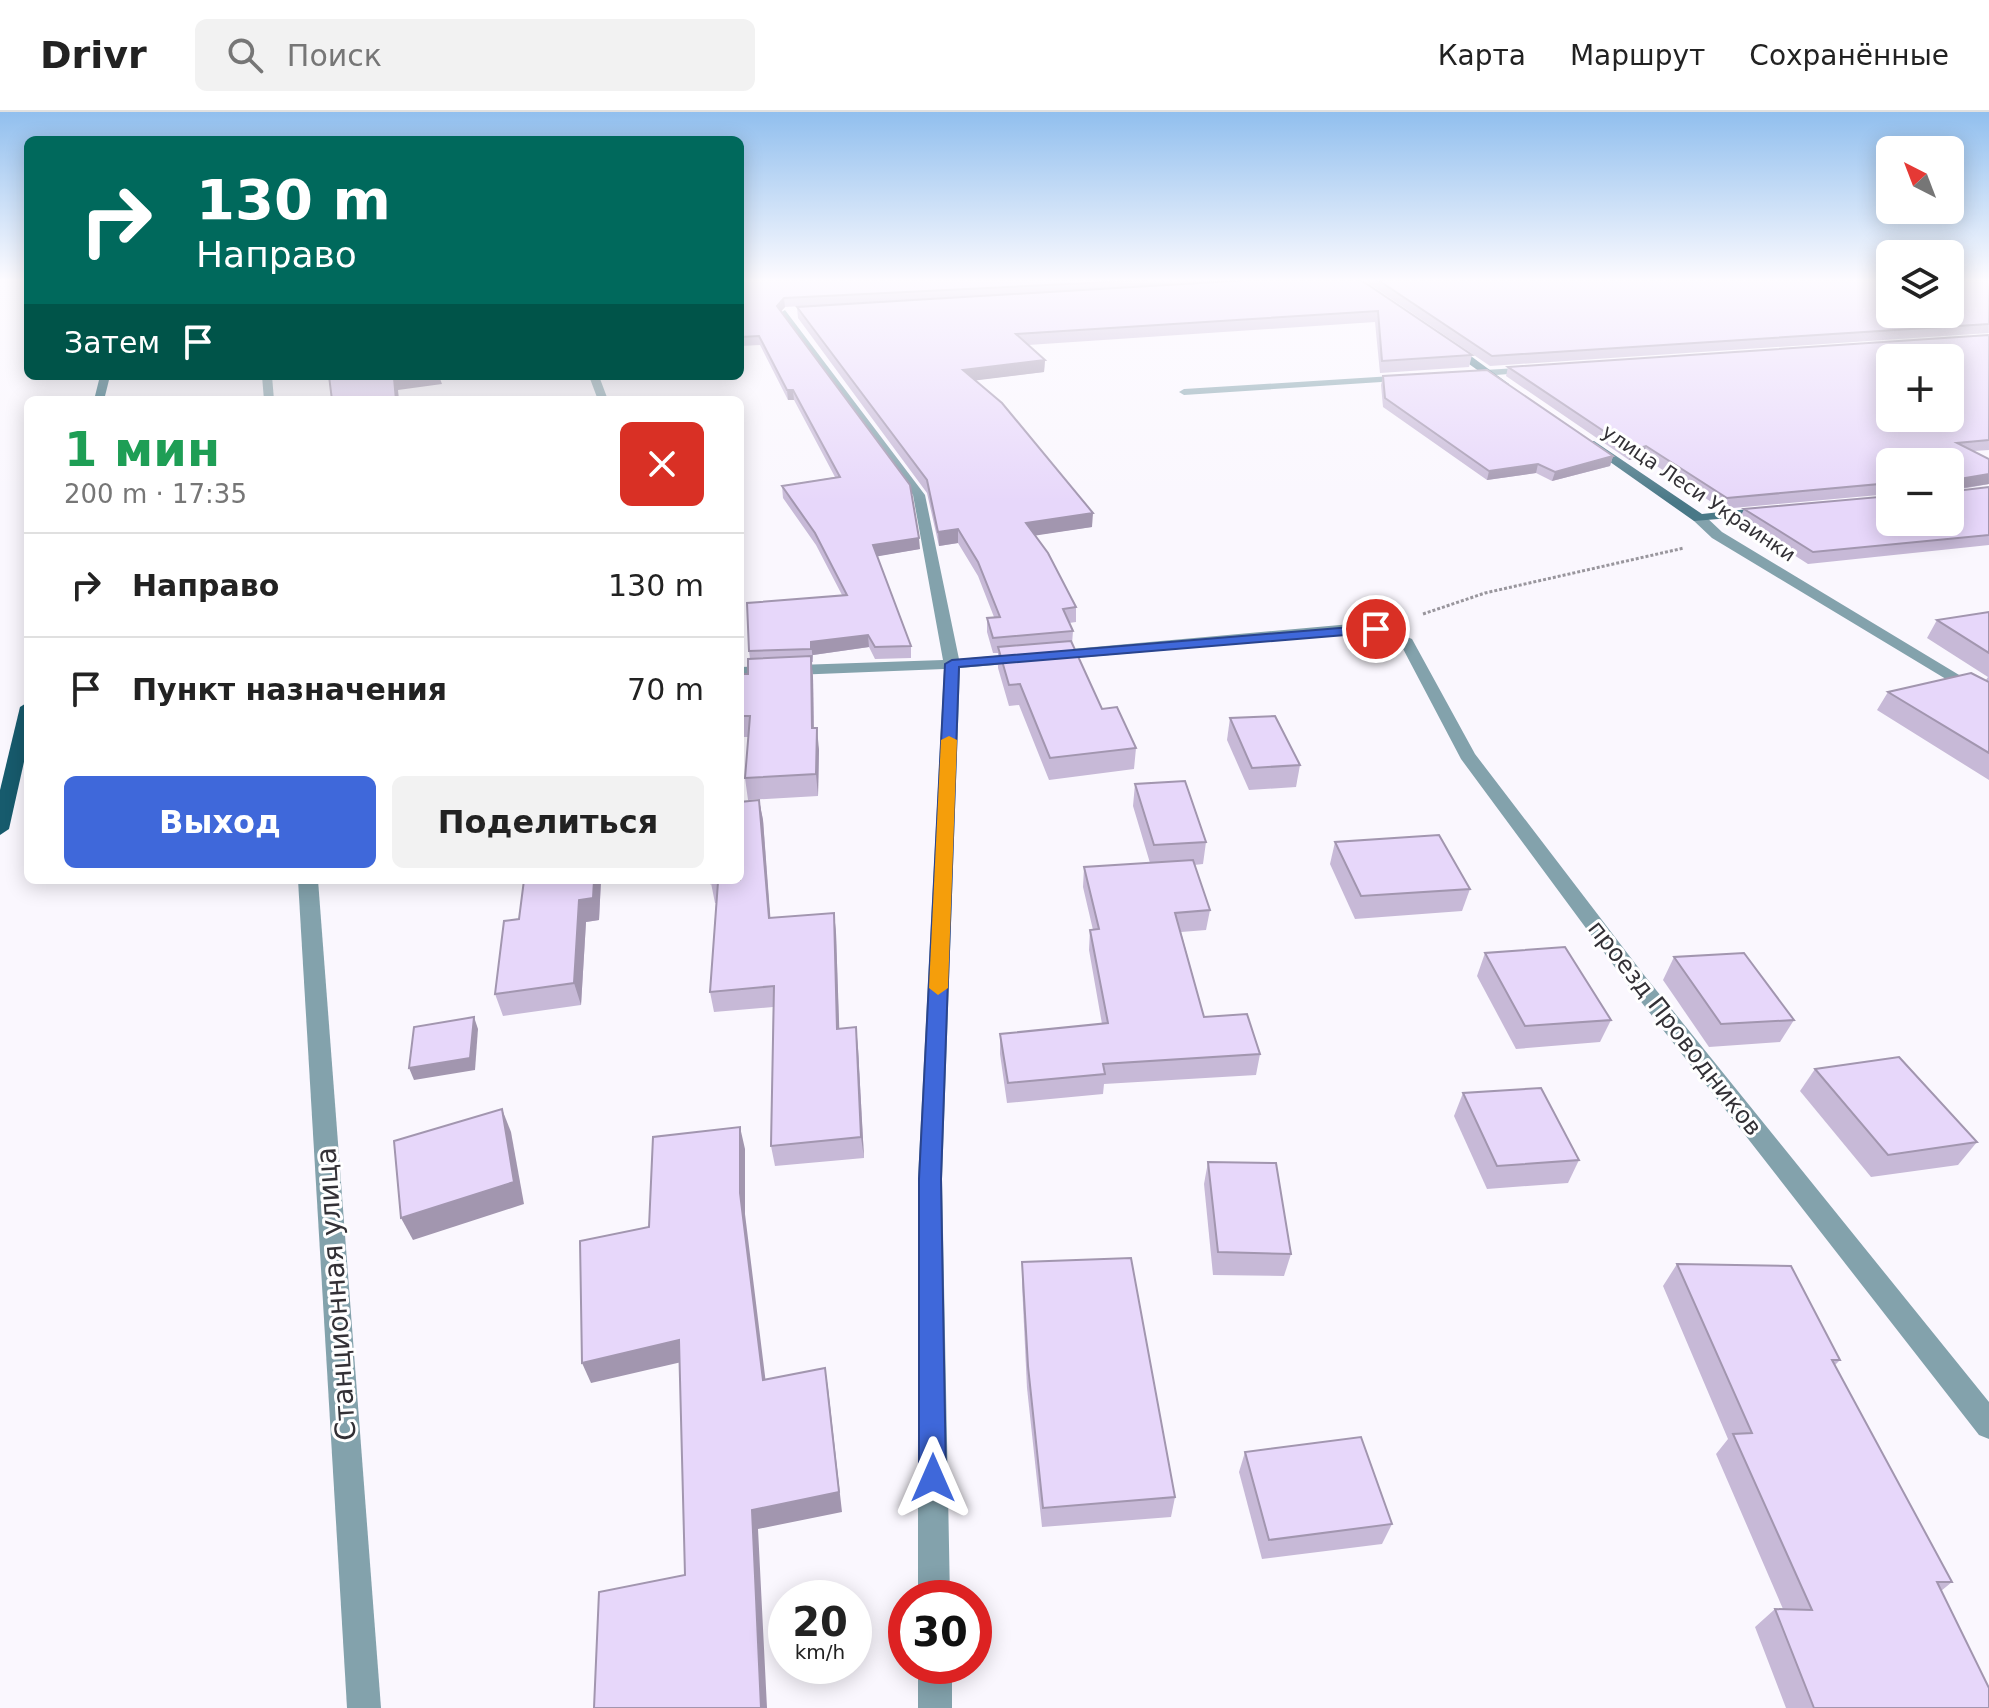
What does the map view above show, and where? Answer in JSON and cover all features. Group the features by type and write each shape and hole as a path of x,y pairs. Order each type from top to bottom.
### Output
{"main road":[{"path":"1462,354 1515,391"},
{"name":"улица Леси Украинки","path":"1581,436 1699,518"},
{"path":"1699,518 1779,510"},
{"path":"0,829 24,724"}],"street":[{"path":"822,354 919,495 952,664 930,1179 934,1580"},
{"path":"1458,375 1551,369"},
{"path":"1184,392 1428,377"},
{"name":"улица Леси Украинки","path":"1699,518 1717,535 1989,700"},
{"name":"проезд Проводников","path":"952,664 1376,629 1407,642 1467,755 1636,980 1989,1425"},
{"path":"744,672 952,664"},
{"name":"Станционная улица","path":"308,884 364,1708"},
{"path":"935,1684 935,1708"}],"path":[{"path":"1419,615 1485,593 1644,557"}],"building":[{"path":"769,354 813,354 910,485 919,538 873,545 911,646 875,647 868,635 811,642 811,649 749,651 747,603 847,595 815,533 782,486 840,477 793,390 787,390"},
{"path":"833,354 1039,354 1045,360 963,370 1002,403 1093,513 1026,523 1048,553 1076,607 1063,609 1073,631 993,638 987,618 1000,617 978,562 958,529 938,532 927,480"},
{"path":"1381,354 1472,355 1382,361"},
{"path":"1696,354 1876,354 1876,432 1964,432 1964,354 1989,354 1989,440 1957,443 1989,459 1989,474 1964,478 1964,448 1876,448 1876,484 1727,498 1646,446 1632,450 1508,367"},
{"path":"1487,370 1613,456 1555,472 1538,464 1489,471 1385,398 1383,376"},
{"path":"330,380 394,380 396,396 332,396"},
{"path":"1989,487 1989,535 1813,552 1744,509 1876,497 1876,536 1964,536 1964,490"},
{"path":"1989,612 1989,653 1937,620"},
{"path":"1071,641 1102,709 1117,707 1136,748 1050,758 1020,684 1009,685 998,647"},
{"path":"811,656 812,728 817,728 816,774 745,778 750,716 744,716 744,674 748,674 748,659"},
{"path":"1971,673 1989,682 1989,753 1888,692"},
{"path":"1275,716 1300,765 1252,768 1230,718"},
{"path":"1185,781 1206,842 1154,845 1135,784"},
{"path":"759,800 769,918 834,913 837,1029 856,1027 861,1137 771,1146 774,986 710,992 718,884 744,884 744,802"},
{"path":"1439,835 1470,889 1361,896 1335,842"},
{"path":"1193,860 1210,910 1175,913 1204,1017 1247,1014 1260,1054 1103,1064 1105,1074 1008,1083 1000,1034 1108,1023 1090,930 1099,929 1084,867"},
{"path":"523,884 594,884 593,898 579,900 574,983 495,994 504,921 519,919"},
{"path":"1565,947 1611,1020 1525,1026 1485,953"},
{"path":"1744,953 1794,1020 1721,1024 1674,957"},
{"path":"474,1017 470,1058 409,1068 414,1027"},
{"path":"1899,1057 1977,1142 1888,1155 1815,1069"},
{"path":"1541,1088 1579,1160 1497,1166 1463,1093"},
{"path":"502,1109 514,1182 401,1218 394,1141"},
{"path":"740,1127 740,1193 763,1380 825,1368 839,1492 752,1510 761,1708 594,1708 599,1592 685,1575 679,1340 582,1363 580,1241 649,1227 653,1137"},
{"path":"1208,1162 1276,1163 1291,1254 1218,1252"},
{"path":"1131,1258 1175,1497 1043,1508 1028,1366 1022,1262"},
{"path":"1677,1264 1791,1266 1840,1360 1832,1360 1952,1582 1937,1582 1989,1688 1989,1708 1814,1708 1775,1609 1812,1610 1733,1434 1752,1433"},
{"path":"1361,1437 1392,1524 1269,1540 1245,1452"}],"slow traffic":[{"path":"938,988 949,740"}],"route":[{"path":"933,1478 930,1179 952,664 1376,629"}]}
